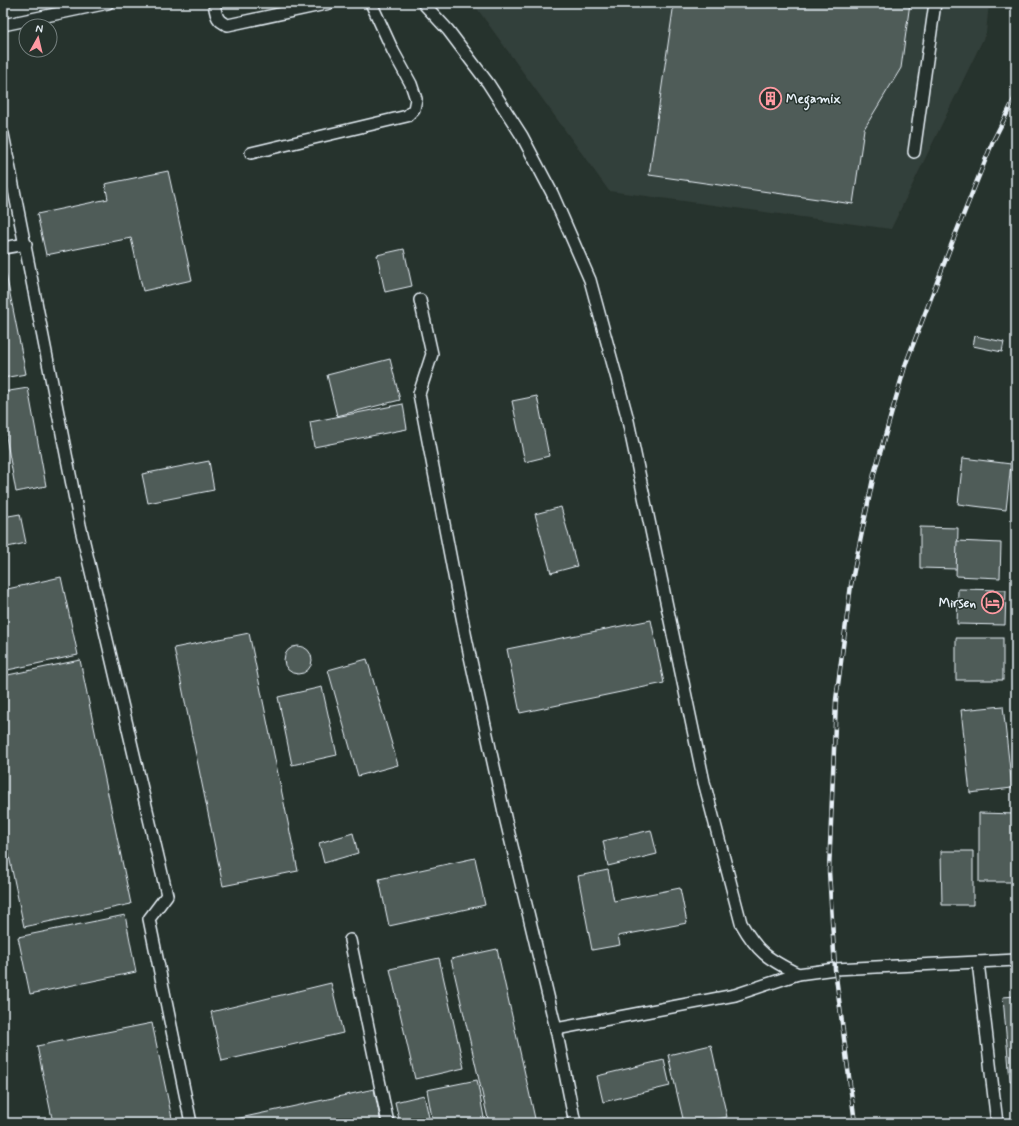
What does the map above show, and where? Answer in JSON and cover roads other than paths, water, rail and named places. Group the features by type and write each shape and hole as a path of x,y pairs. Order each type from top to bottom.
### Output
{"lane":[{"path":"3,25 108,3"},
{"path":"214,3 217,18 221,23 228,25 330,3"},
{"path":"250,154 407,116 414,109 416,99 411,84 393,51 371,3"},
{"path":"423,3 448,30 488,83 522,136 552,193 590,280 628,416 704,782 741,923 753,944 770,960 798,974"},
{"path":"914,152 935,3"},
{"path":"3,134 26,244 80,525 167,895 149,919 191,1123"},
{"path":"3,248 26,244"},
{"path":"420,300 432,354 419,394 468,646 505,817 556,1029 575,1123"},
{"path":"350,940 388,1123"},
{"path":"556,1029 735,995 798,974 835,969 1016,960"},
{"path":"978,962 997,1123"}],"railway":[{"path":"855,1123 835,969 829,871 836,700 851,585 874,474 906,363 993,141 1016,96"}],"place":[{"name":"Megamix","path":"771,99"},
{"name":"Mirsen","path":"992,603"}]}
